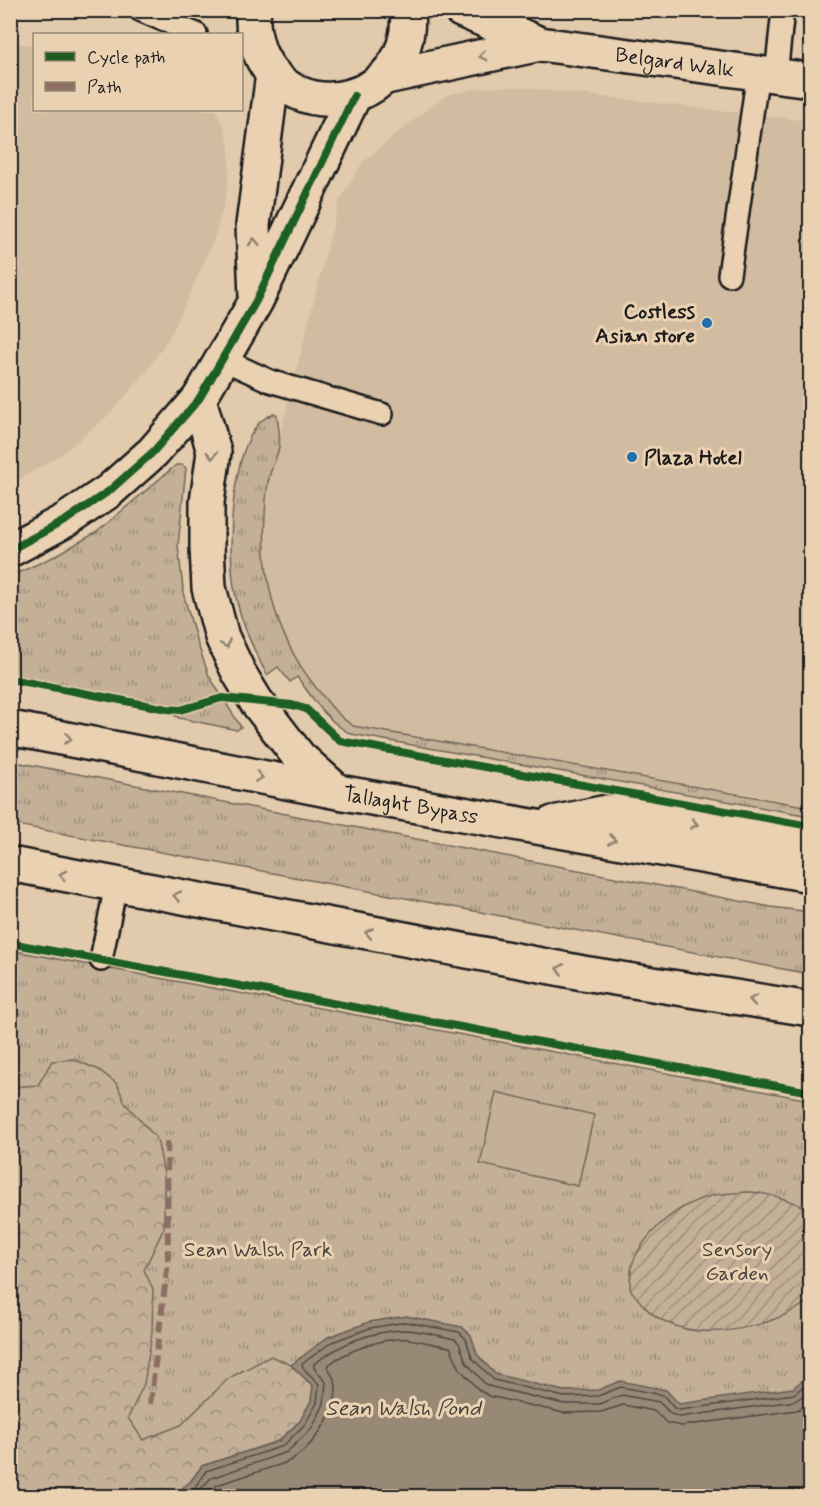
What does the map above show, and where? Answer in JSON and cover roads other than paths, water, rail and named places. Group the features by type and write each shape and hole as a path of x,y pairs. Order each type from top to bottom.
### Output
{"main road":[{"path":"254,10 255,40 260,64 253,225 256,301"},
{"path":"260,64 290,88 310,97 332,100 354,96 371,89 386,77 398,61 406,43 409,23 407,10"},
{"name":"Belgard Walk","path":"461,10 540,44 810,80"},
{"name":"Belgard Walk","path":"386,77 540,44"},
{"path":"10,550 66,520 109,491 153,452 199,399 256,301 354,96"},
{"path":"199,399 214,452 207,502 207,547 210,588 222,637 239,673 256,701 299,757 338,792"},
{"name":"Tallaght Bypass","path":"10,728 338,792 810,875"},
{"path":"533,826 607,812 627,812 810,844"},
{"path":"10,864 583,973 810,1009"}],"lane":[{"path":"140,10 194,33"},
{"path":"729,275 767,74 783,10"},
{"path":"222,360 270,381 382,414"},
{"path":"102,960 116,885"}],"water":[{"name":"Sean Walsh Pond","path":"406,1316 462,1327 471,1335 477,1354 495,1374 564,1391 598,1390 620,1381 666,1390 679,1404 793,1388 810,1374 810,1484 808,1496 172,1496 190,1482 202,1466 279,1441 300,1421 311,1401 313,1386 291,1365 328,1337 369,1322"}],"place":[{"name":"Costless Asian store","path":"707,323"},
{"name":"Plaza Hotel","path":"632,457"}],"park label":[{"name":"Sean Walsh Park","path":"258,1249"},
{"name":"Sensory Garden","path":"737,1261"}]}
